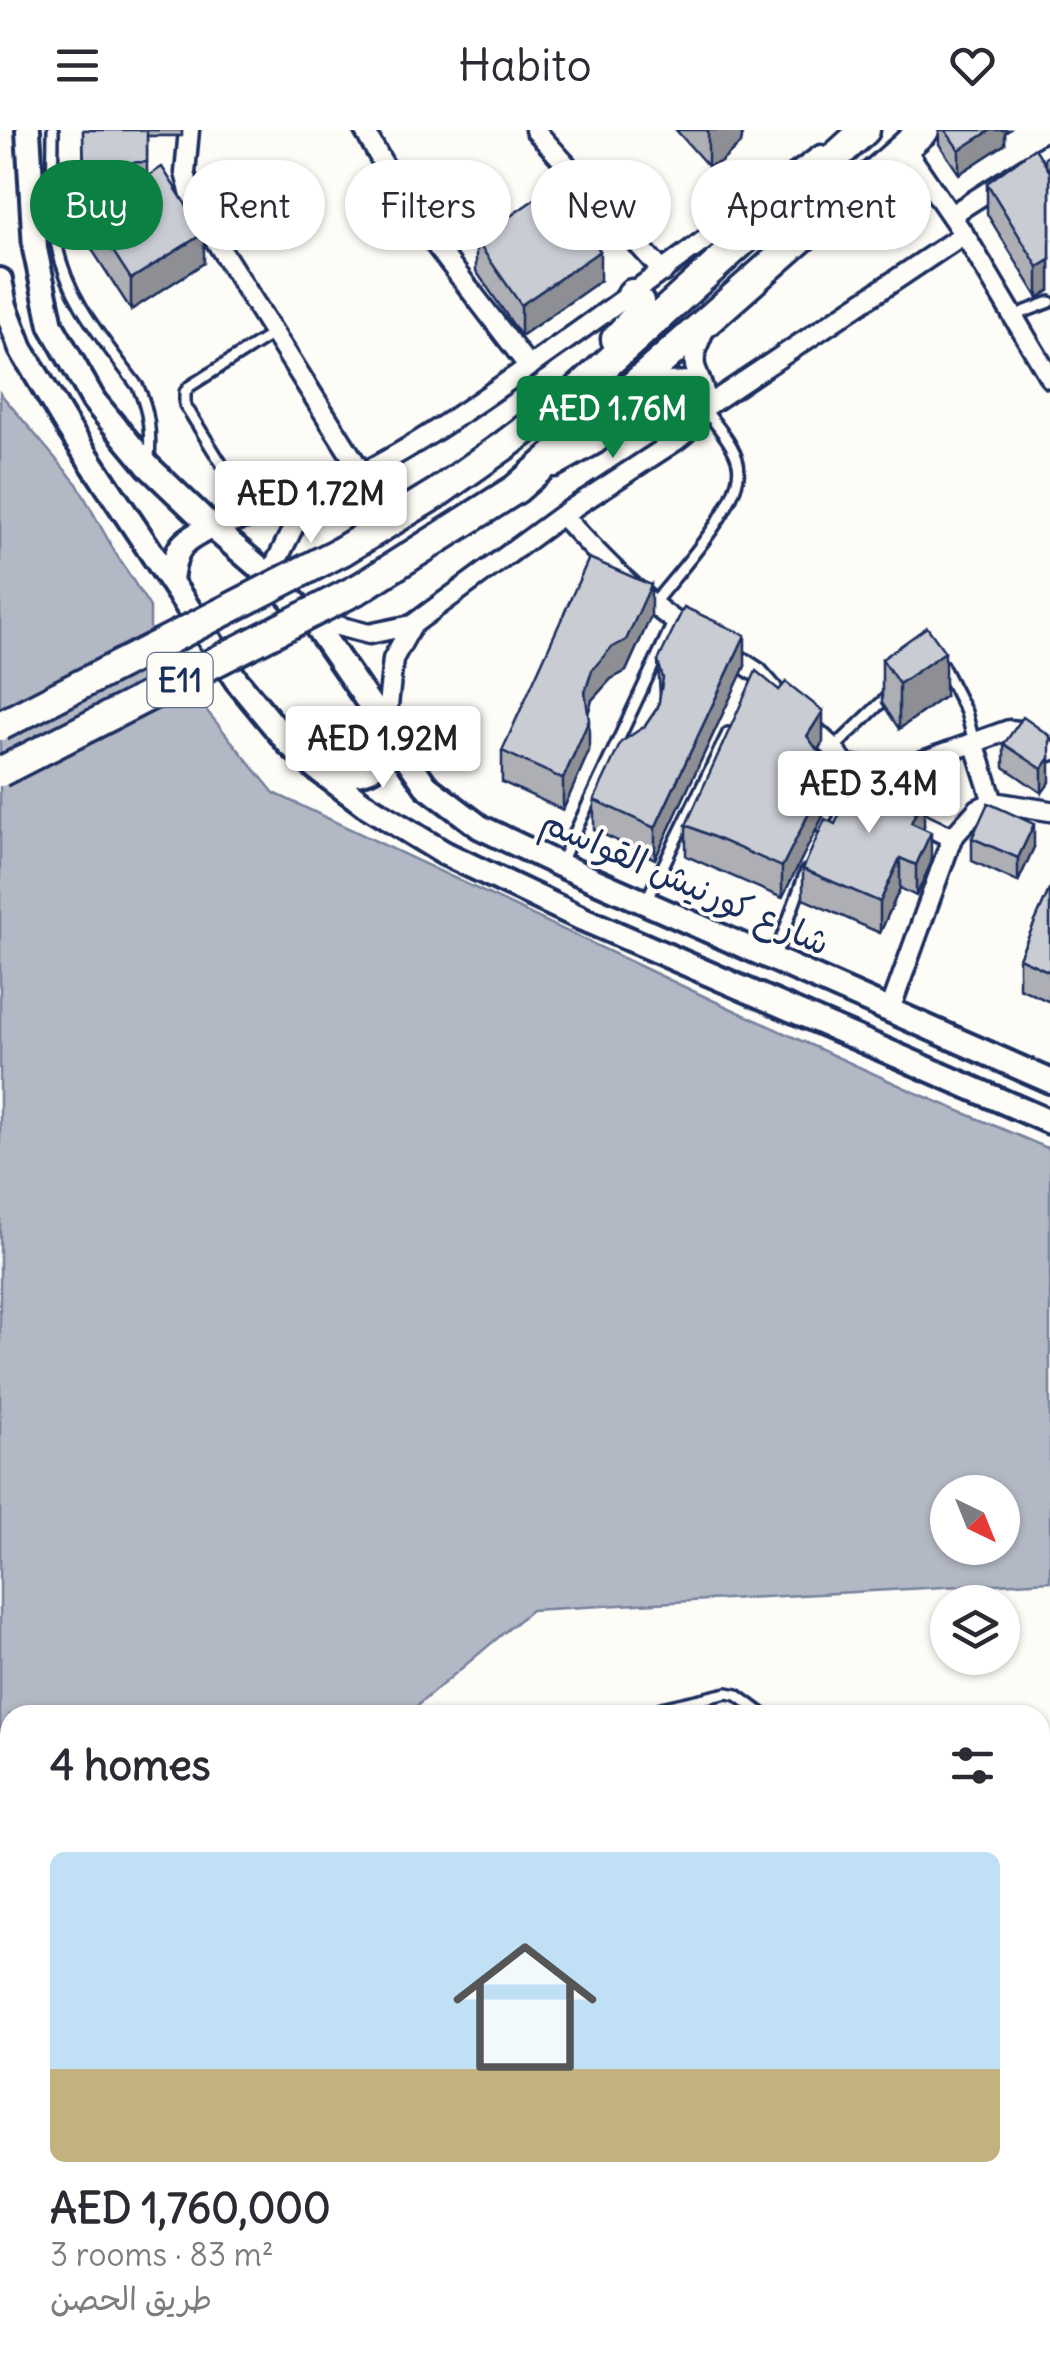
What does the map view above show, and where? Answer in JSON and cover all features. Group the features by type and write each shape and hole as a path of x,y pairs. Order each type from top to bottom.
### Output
{"main road":[{"name":"شارع كورنيش القواسم","path":"28,130 34,249 51,325 94,401 148,466 311,619 426,786 480,827 560,865 1050,1081"},
{"name":"E11","path":"0,726 342,551 438,493 579,389 865,130"},
{"name":"E11","path":"0,772 360,588 516,489 914,138"},
{"path":"0,280 22,349 68,426 237,682 289,744 317,769 364,804 444,853 583,919 1050,1122"},
{"path":"342,551 568,380 624,332 637,316 639,302 632,294"},
{"path":"171,581 173,559 182,544 212,527"},
{"path":"317,769 345,774 364,772 375,765 383,754 386,725"}],"street":[{"path":"189,130 185,173 192,198 362,474"},
{"path":"364,130 412,214 529,367"},
{"path":"536,130 550,137 663,272"},
{"path":"212,527 318,494 362,474 452,421 856,130"},
{"path":"914,138 951,215 1050,378"},
{"path":"951,215 1050,152"},
{"path":"704,408 964,234"},
{"path":"311,619 369,634 412,624 562,515 691,429 702,416 706,403 694,364 708,322"},
{"path":"516,489 596,444 671,382 690,382 703,388"},
{"path":"269,576 296,522 318,494"},
{"path":"562,515 593,550 674,622 758,672 790,709 833,748 857,788"},
{"path":"386,725 393,659 412,624"},
{"path":"845,765 886,770 1009,730 1020,731 1050,751"},
{"path":"974,742 993,802"},
{"path":"890,1010 952,838 978,809 993,802 1050,810"},
{"path":"889,808 952,838"}],"lane":[{"path":"53,130 54,217 61,263 80,306 143,398 151,435 148,466"},
{"path":"1013,316 1050,302"},
{"path":"222,464 185,404 184,392 274,333"},
{"path":"654,603 723,516 736,480 736,456 704,408"},
{"path":"560,865 674,622"},
{"path":"925,661 933,660 942,666 966,712 974,742"},
{"path":"749,690 758,672"},
{"path":"833,748 898,686"},
{"path":"645,902 732,726"},
{"path":"819,836 845,765"},
{"path":"774,959 812,853"},
{"path":"677,1705 732,1694 749,1705"}],"shaded area":[{"path":"0,393 77,484 150,607 150,628 189,689 274,793 712,1000 1050,1149 1050,1581 531,1610 418,1705 0,1705"}],"building":[{"path":"83,130 147,130 147,160 84,160"},
{"path":"945,130 991,130 959,150"},
{"path":"1035,148 1050,172 1050,260 1038,267 987,183"},
{"path":"163,169 183,200 183,246 131,279 112,250 163,250"},
{"path":"531,202 531,250 600,251 521,305 483,250 511,250 511,216"},
{"path":"589,558 651,585 626,640 611,648 592,670 585,692 589,720 563,779 502,751"},
{"path":"684,607 745,635 655,828 594,800 621,742 645,726 658,707 663,678 658,661"},
{"path":"927,627 945,652 899,684 882,659"},
{"path":"756,671 779,690 786,682 823,711 807,736 831,769 782,867 686,825"},
{"path":"1023,717 1050,736 1050,758 1042,769 1004,744"},
{"path":"860,767 924,795 911,823 931,832 916,865 900,858 880,902 803,869 825,819 835,824"},
{"path":"988,803 1034,824 1018,858 972,838"},
{"path":"1050,888 1050,972 1019,958"}]}
